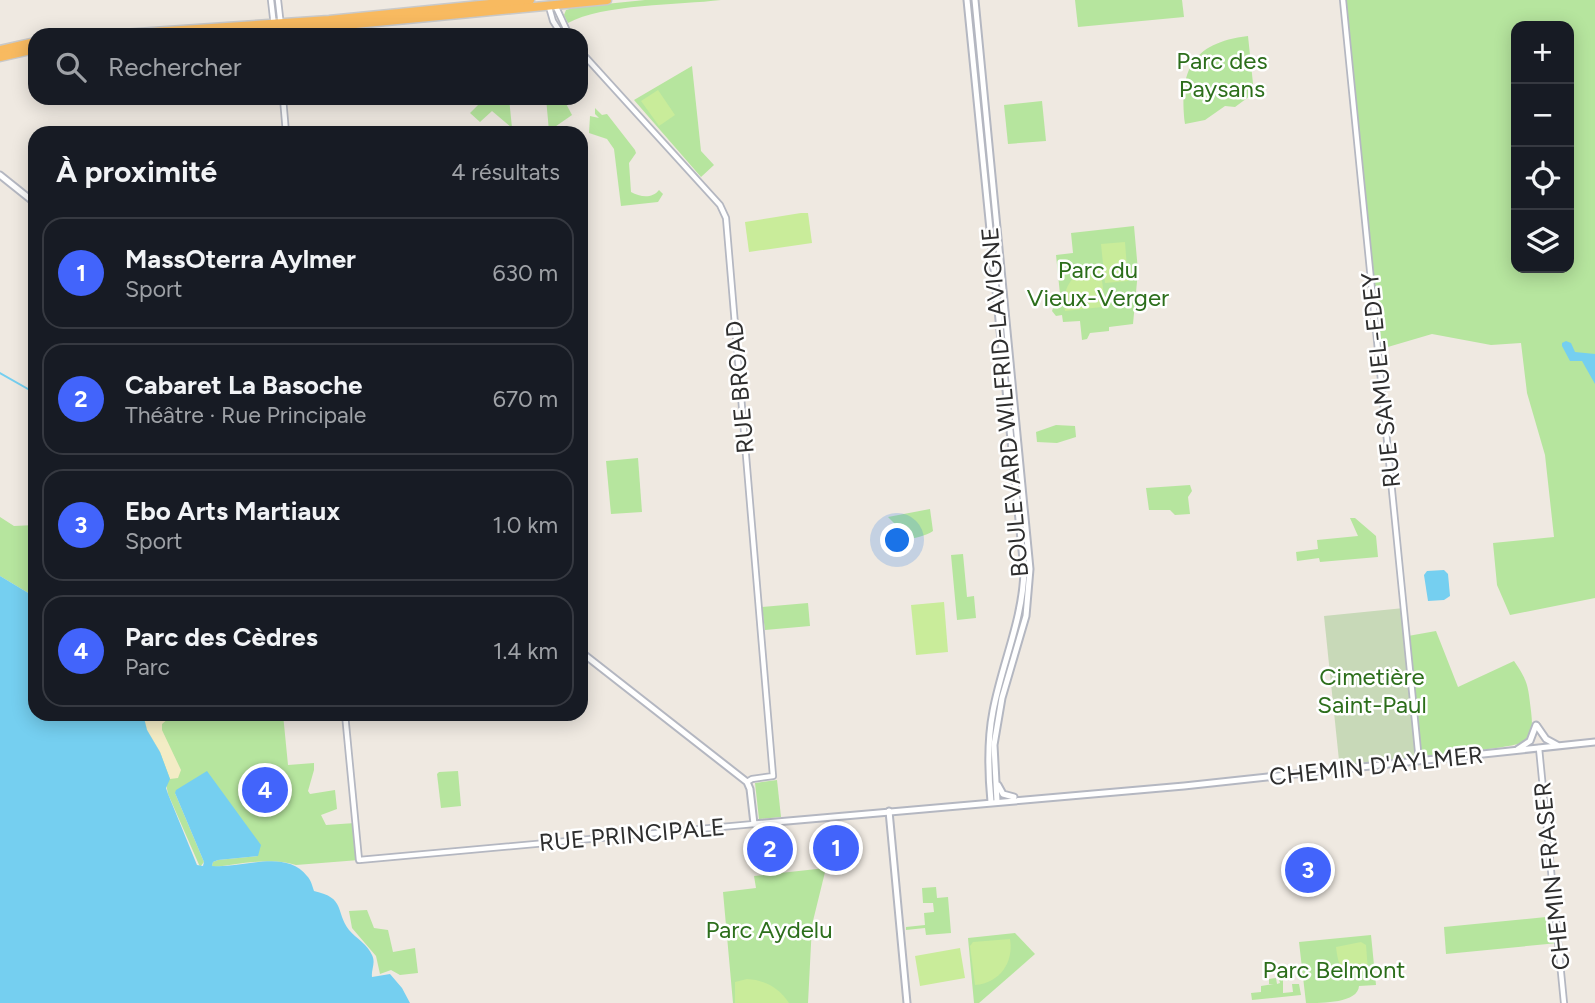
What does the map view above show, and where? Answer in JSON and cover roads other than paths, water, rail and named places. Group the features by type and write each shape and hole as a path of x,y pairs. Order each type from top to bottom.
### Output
{"highway":[{"path":"295,28 530,0"},
{"path":"298,28 607,0"},
{"path":"0,50 28,44"},
{"path":"0,57 28,51"}],"main road":[{"name":"BOULEVARD WILFRID-LAVIGNE","path":"967,0 1024,570 1018,621 996,696 989,732 988,760 994,801"},
{"name":"BOULEVARD WILFRID-LAVIGNE","path":"975,0 1030,569 1025,623 999,715 994,745 994,801"},
{"path":"0,175 28,197"},
{"path":"588,658 745,781 750,789 754,824"},
{"path":"1512,751 1530,741 1536,725 1546,739 1564,746"},
{"name":"CHEMIN D'AYLMER","path":"1156,788 1595,742"},
{"path":"996,775 1003,794 1029,799"},
{"name":"RUE PRINCIPALE","path":"754,824 1156,788"},
{"path":"889,811 907,1003"}],"street":[{"path":"271,0 278,28"},
{"path":"278,0 278,28"},
{"name":"RUE SAMUEL-EDEY","path":"1343,0 1419,761"},
{"path":"551,3 553,21 558,28"},
{"path":"551,3 565,28"},
{"name":"RUE BROAD","path":"588,60 720,205 725,215 773,776 745,781"},
{"path":"284,105 285,126"},
{"name":"RUE PRINCIPALE","path":"346,721 359,860 754,824"},
{"name":"CHEMIN FRASER","path":"1539,748 1564,1003"}],"water":[{"path":"1566,341 1571,343 1575,352 1595,354 1595,384 1582,361 1570,361 1562,346"},
{"path":"1444,570 1448,574 1450,596 1444,600 1428,601 1424,575 1427,571"},
{"path":"0,576 28,593 28,721 145,721 170,779 166,788 197,865 203,866 204,862 175,793 207,771 261,845 258,856 218,860 213,862 212,866 275,861 298,868 308,878 314,891 335,901 349,930 370,951 374,961 372,977 390,974 410,1003 0,1003"}],"waterway":[{"path":"0,373 28,389"}],"place":[{"name":"Parc des Cèdres","path":"265,790"},
{"name":"MassOterra Aylmer","path":"836,848"},
{"name":"Cabaret La Basoche","path":"770,849"},
{"name":"Ebo Arts Martiaux","path":"1308,870"}],"park label":[{"name":"Parc des Paysans","path":"1222,75"},
{"name":"Parc du Vieux-Verger","path":"1098,284"},
{"name":"Cimetière Saint-Paul","path":"1372,691"},
{"name":"Parc Aydelu","path":"769,930"},
{"name":"Parc Belmont","path":"1334,970"}]}
